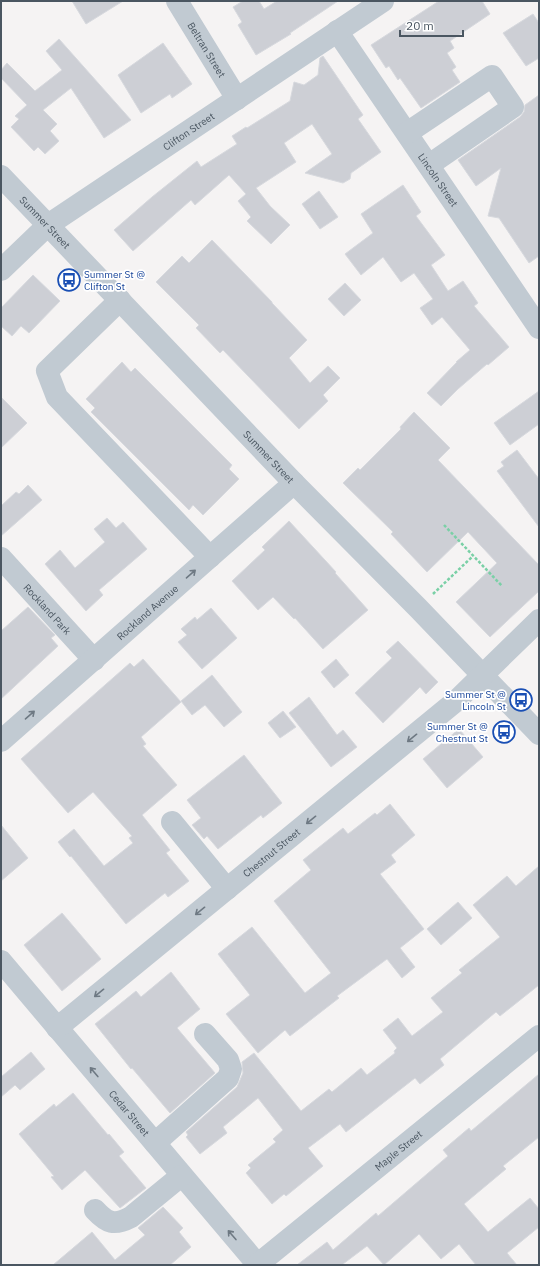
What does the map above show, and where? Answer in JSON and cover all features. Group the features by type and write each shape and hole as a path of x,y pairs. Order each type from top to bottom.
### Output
{"street":[{"name":"Beltran Street","path":"177,1 237,99"},
{"name":"Clifton Street","path":"1,270 48,225 383,1"},
{"name":"Lincoln Street","path":"337,31 539,328"},
{"path":"407,133 492,76 513,107 428,165"},
{"name":"Summer Street","path":"1,176 294,483 539,734"},
{"path":"120,300 47,371 57,397 210,558"},
{"name":"Rockland Avenue","path":"1,741 294,483"},
{"name":"Rockland Park","path":"1,558 94,660"},
{"path":"483,675 539,620"},
{"name":"Chestnut Street","path":"57,1028 456,701 483,675"},
{"path":"172,822 226,889"},
{"name":"Cedar Street","path":"1,961 257,1265"},
{"path":"155,1143 228,1078 231,1069 228,1060 205,1034"},
{"name":"Maple Street","path":"257,1265 539,1036"},
{"path":"95,1210 108,1221 117,1223 124,1221 181,1176"}],"path":[{"path":"444,525 502,586"},
{"path":"430,597 474,556"}],"building":[{"path":"72,1 123,1 86,24"},
{"path":"243,1 259,1 264,9 277,1 338,1 290,33 291,34 256,55 238,25 242,22 233,7"},
{"path":"439,1 482,1 490,14 450,41 454,48 447,53 456,67 452,70 460,82 421,108 400,78 398,80 389,66 386,68 371,45"},
{"path":"533,14 539,23 539,58 526,66 503,33"},
{"path":"59,39 131,120 104,138 71,88 43,110 57,124 50,131 59,141 45,154 38,147 34,151 11,127 19,119 15,116 27,105 1,78 1,70 7,63 35,91 62,70 46,51"},
{"path":"163,43 192,84 172,98 170,94 141,113 118,75"},
{"path":"323,56 363,115 358,119 381,152 351,173 350,179 343,183 305,173 332,154 312,124 284,143 296,162 256,188 270,206 290,225 271,244 247,221 251,217 238,201 246,194 229,175 195,205 191,200 133,251 114,230 197,161 201,167 237,144 232,136 290,101 294,82 304,85 318,75 320,58"},
{"path":"539,95 539,256 529,263 499,218 488,216 501,168 476,186 458,160 520,117 524,112 525,105"},
{"path":"403,185 421,212 416,216 445,255 431,265 448,291 463,281 478,303 474,306 509,347 458,389 441,406 427,393 456,362 470,350 442,317 432,325 420,308 433,299 414,273 401,282 383,257 361,275 345,254 373,233 361,214"},
{"path":"319,191 338,217 320,229 302,204"},
{"path":"212,240 307,340 289,358 310,383 328,366 340,378 323,395 328,401 299,429 223,350 220,353 196,328 199,325 156,282 182,256 189,263"},
{"path":"33,275 60,301 29,333 21,326 12,336 1,326 1,308"},
{"path":"345,283 361,300 344,316 328,299"},
{"path":"122,362 131,372 135,368 232,465 229,469 239,479 203,515 193,505 189,510 91,412 95,408 86,399"},
{"path":"539,391 539,424 510,445 494,423"},
{"path":"1,397 27,423 1,448"},
{"path":"414,412 450,448 438,460 539,565 539,591 490,637 456,602 497,563 468,532 427,572 391,534 393,532 343,483 358,468 360,470 401,429 400,427"},
{"path":"517,450 539,479 539,527 497,471 504,466 501,462"},
{"path":"28,485 42,500 1,536 1,506 16,492 19,494"},
{"path":"107,518 116,528 123,522 147,549 99,590 103,595 86,611 45,564 60,550 75,568 105,542 94,529"},
{"path":"289,521 336,572 335,573 368,610 323,649 295,618 294,619 273,597 258,610 232,581 265,550 262,547"},
{"path":"28,607 55,635 51,638 58,646 1,699 1,631"},
{"path":"211,608 237,638 202,669 178,642 187,635 181,629 195,617 197,620"},
{"path":"398,641 438,682 426,694 420,687 383,723 355,693 392,658 386,652"},
{"path":"143,659 181,702 141,737 146,744 143,746 177,785 142,815 170,850 166,853 189,881 168,897 165,893 126,924 58,842 74,829 104,866 133,843 129,838 132,836 93,792 68,813 21,759 130,663 134,667"},
{"path":"336,659 349,675 334,688 321,672"},
{"path":"212,675 242,712 224,727 205,705 192,715 181,701"},
{"path":"309,697 337,735 343,730 357,747 331,767 289,713"},
{"path":"283,711 296,727 280,738 268,723"},
{"path":"459,729 483,757 447,788 423,759"},
{"path":"244,755 282,803 263,818 261,815 218,849 207,836 204,839 192,825 201,818 187,800"},
{"path":"390,804 415,835 391,855 396,862 380,874 424,929 400,948 415,967 402,978 387,959 337,996 339,998 290,1036 285,1030 258,1053 226,1014 250,995 218,954 252,927 305,993 331,973 274,901 311,870 303,860 343,828 348,834 375,813 377,815"},
{"path":"1,825 28,858 1,881"},
{"path":"539,866 539,985 500,1016 496,1012 440,1059 444,1065 420,1084 415,1078 346,1132 340,1124 308,1148 323,1166 286,1196 284,1194 272,1204 246,1173 251,1168 248,1165 276,1142 273,1139 283,1130 258,1098 223,1127 227,1133 200,1154 186,1137 188,1135 186,1132 237,1087 243,1073 242,1062 254,1053 301,1111 329,1089 332,1092 361,1068 367,1075 395,1053 394,1051 397,1048 383,1030 398,1018 412,1036 443,1012 431,998 462,973 459,970 500,937 473,905 507,876 516,886"},
{"path":"458,902 472,918 441,945 427,929"},
{"path":"62,913 101,959 62,991 24,945"},
{"path":"171,972 200,1009 177,1028 215,1073 170,1113 132,1068 131,1069 95,1024 136,991 141,997"},
{"path":"31,1052 45,1069 20,1090 15,1085 1,1097 1,1077"},
{"path":"539,1074 539,1137 503,1166 506,1169 464,1204 488,1232 530,1198 539,1209 539,1227 507,1253 517,1265 476,1265 459,1244 441,1259 419,1234 384,1265 367,1246 343,1264 344,1265 297,1265 327,1242 333,1250 376,1213 378,1216 448,1156 443,1150 469,1128 471,1131"},
{"path":"73,1093 124,1152 119,1156 146,1188 120,1208 85,1170 62,1190 51,1177 54,1176 19,1134 54,1104 56,1107"},
{"path":"163,1207 183,1228 179,1232 191,1247 170,1265 53,1265 92,1232 115,1260 145,1235 138,1228"}],"place":[{"name":"Summer St @ Clifton St","path":"69,280"},
{"name":"Summer St @ Lincoln St","path":"521,700"},
{"name":"Summer St @ Chestnut St","path":"504,732"}]}
